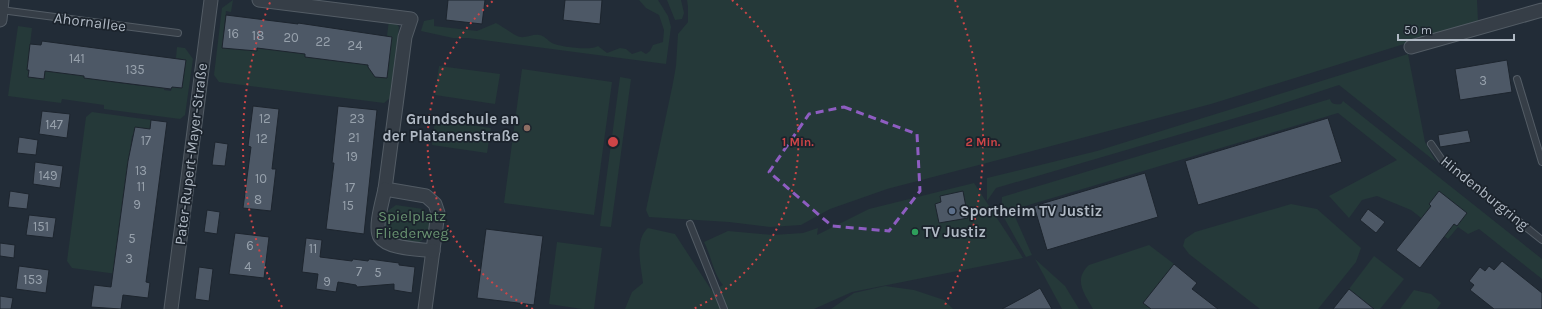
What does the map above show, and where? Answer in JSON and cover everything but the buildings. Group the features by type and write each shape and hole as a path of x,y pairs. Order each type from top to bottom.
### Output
{"street":[{"name":"Pater-Rupert-Mayer-Straße","path":"171,309 211,0"},
{"path":"259,0 411,19 405,37 385,189 378,230 381,238 392,246 433,251"},
{"path":"1412,47 1542,10"},
{"path":"385,189 426,196 435,204 438,214 425,309"}],"lane":[{"name":"Ahornallee","path":"1,10 178,33"},
{"path":"1517,79 1542,162"},
{"name":"Hindenburgring","path":"1431,144 1442,160 1542,240"},
{"path":"690,224 724,309"}],"highlighted area":[{"path":"844,107 917,134 920,191 889,231 832,226 769,172 809,114"}],"green space":[{"path":"233,0 231,12 226,11 222,48 257,51 257,48 305,54 305,57 352,63 353,60 369,62 368,68 374,69 375,77 384,78 387,76 392,37 387,36 389,20 394,21 399,27 390,98 384,103 219,82 214,75 222,8"},
{"path":"639,0 658,0 668,16 671,27 666,64 468,38 453,38 421,31 424,21 434,19 434,26 477,31 496,23 514,35 525,37 541,35 552,43 562,46 589,48 598,46 607,53 620,48 626,49 632,54 641,51 646,54 650,51 653,45 663,42 664,30 659,15 646,8"},
{"path":"667,0 681,0 684,13 682,19 675,20"},
{"path":"687,0 1477,0 1478,21 1211,104 887,189 830,209 801,225 770,227 729,222 649,217 646,210 673,83 676,66 678,34 688,22"},
{"path":"18,26 32,28 27,70 29,70 28,77 44,79 45,71 85,72 84,78 142,86 143,84 165,86 164,90 171,91 172,87 182,88 186,60 176,58 177,47 185,48 193,59 185,115 180,119 104,109 104,105 62,99 61,103 8,96"},
{"path":"1408,54 1425,142 1436,162 1339,85 1263,110 996,188 987,201 987,178 1097,151"},
{"path":"439,66 500,74 495,104 435,95"},
{"path":"522,69 612,82 594,215 504,203"},
{"path":"620,77 631,79 611,227 600,226"},
{"path":"1330,99 1331,102 1336,104 1341,104 1343,101 1542,259 1542,279 1479,229 1468,234 1458,227 1448,239 1411,210 1377,196 1362,200 1349,218 1329,196 1397,160 1338,113 1012,210 1032,255 1026,257 998,207 1002,204 1002,197"},
{"path":"92,112 151,120 150,129 132,136 114,266 132,276 72,268 67,261 86,117"},
{"path":"435,120 491,128 487,153 432,145"},
{"name":"TV Justiz","path":"974,183 1023,258 852,292 814,309 625,309 632,292 643,283 640,261 640,246 641,239 648,228 675,234 712,291 723,285 717,275 704,242 728,231 773,235 803,233 818,228 817,235 869,209"},
{"path":"1291,204 1317,209 1361,248 1356,262 1318,309 1260,309 1189,254 1183,246 1185,239 1195,232"},
{"name":"Spielplatz Fliederweg","path":"396,205 423,209 431,220 429,235 418,243 391,240 383,229 385,213"},
{"path":"557,242 602,248 594,309 582,309 549,304"},
{"path":"1149,245 1174,264 1143,303 1151,309 1093,309 1084,292 1081,281 1084,271 1089,265"},
{"path":"1374,256 1404,279 1380,309 1374,309 1349,289"},
{"path":"1035,259 1065,286 1079,309 1062,309"},
{"path":"885,286 914,290 944,300 953,309 831,309 854,293"},
{"path":"1414,290 1431,294 1441,303 1437,309 1400,309"}],"place":[{"name":"Grundschule an der Platanenstraße","path":"527,128"},
{"name":"Sportheim TV Justiz","path":"952,211"},
{"name":"TV Justiz","path":"915,232"}]}
